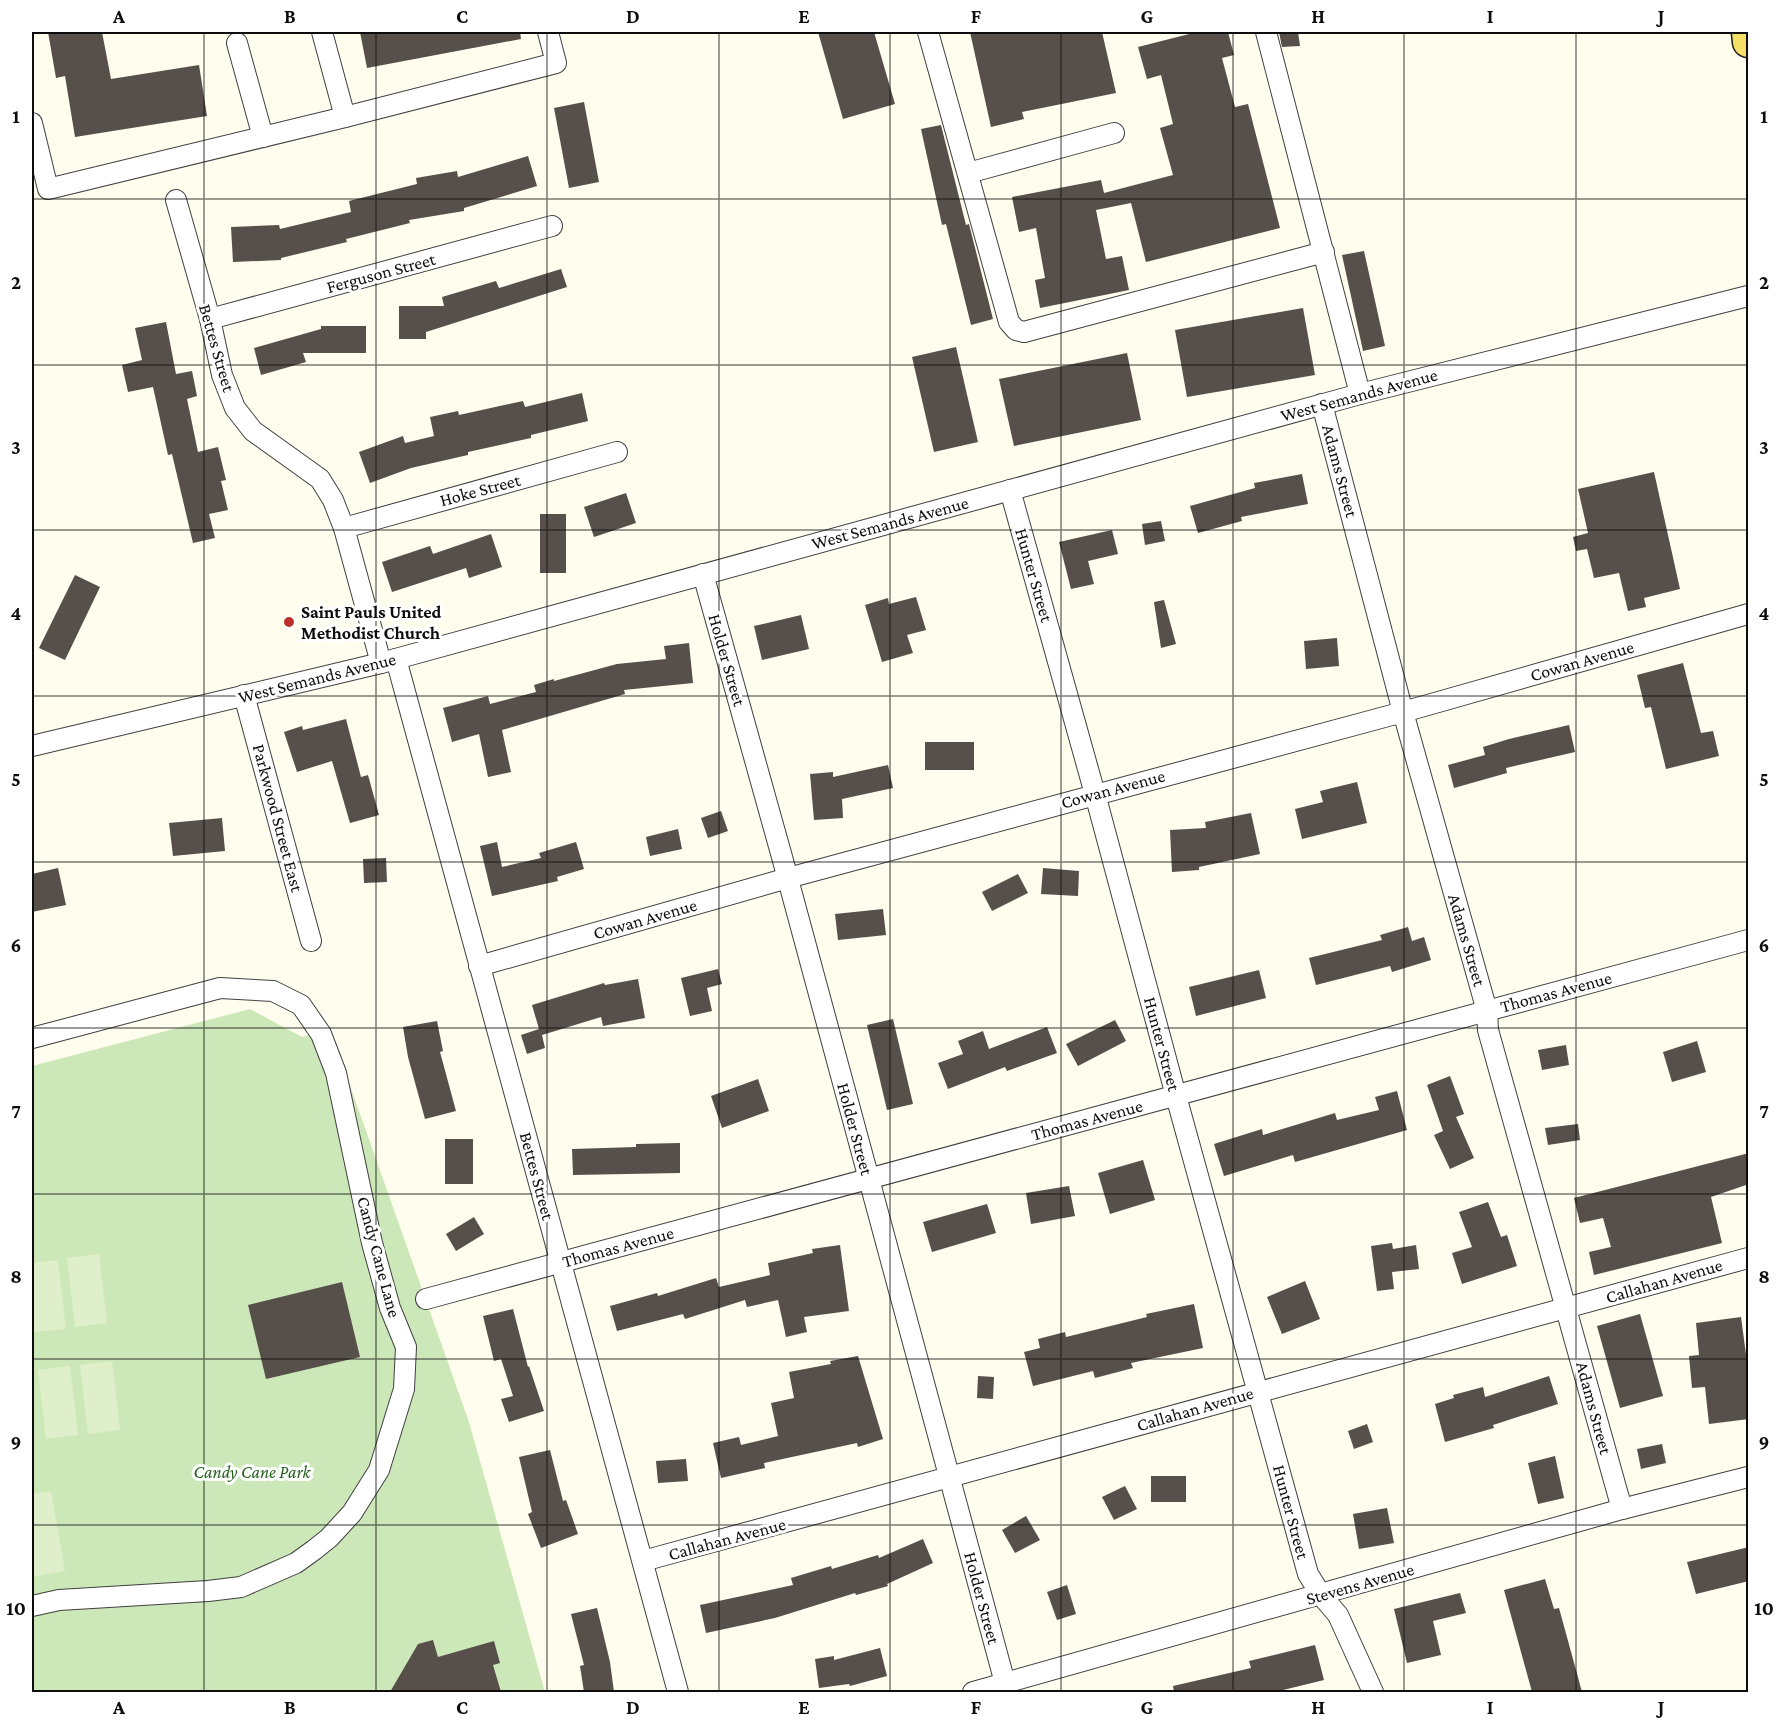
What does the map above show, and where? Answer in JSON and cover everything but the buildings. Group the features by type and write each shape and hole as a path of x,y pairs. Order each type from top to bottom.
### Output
{"main road":[{"path":"1747,32 1749,42"}],"street":[{"path":"322,32 345,117"},
{"path":"32,123 48,189 556,63 548,32"},
{"path":"928,32 1009,322 1016,330 1024,332 1324,252"},
{"path":"1266,32 1360,394"},
{"path":"237,43 263,137"},
{"path":"968,173 1114,133"},
{"name":"Bettes Street","path":"176,200 210,319 222,375 236,408 253,431 320,479 333,500 344,528 388,661 479,966 678,1692"},
{"name":"Ferguson Street","path":"210,319 552,226"},
{"name":"West Semands Avenue","path":"32,746 388,661 1322,404 1749,296"},
{"name":"Adams Street","path":"1322,404 1403,712 1487,1011 1488,1030 1622,1509"},
{"name":"Hoke Street","path":"344,528 617,452"},
{"name":"Hunter Street","path":"1010,490 1308,1574 1321,1595 1338,1615 1373,1692"},
{"name":"Holder Street","path":"703,574 788,878 1005,1683"},
{"name":"Cowan Avenue","path":"479,966 788,878 1403,712 1749,614"},
{"name":"Parkwood Street East","path":"244,695 311,941"},
{"name":"Thomas Avenue","path":"426,1299 1749,940"},
{"name":"Candy Cane Lane","path":"32,1038 220,988 273,991 302,1005 321,1034 336,1073 372,1242 390,1308 406,1347 404,1389 379,1470 352,1514 329,1538 305,1557 241,1587 58,1600 32,1605"},
{"name":"Callahan Avenue","path":"643,1562 1749,1258"},
{"name":"Stevens Avenue","path":"973,1692 1622,1509 1749,1477"}],"green space":[{"name":"Candy Cane Park","path":"250,1009 302,1037 330,1029 469,1422 545,1692 32,1692 32,1066"},
{"path":"99,1254 107,1323 75,1327 67,1258"},
{"path":"58,1260 66,1329 33,1332 32,1263"},
{"path":"112,1361 120,1430 88,1434 80,1365"},
{"path":"70,1366 78,1435 46,1439 38,1370"},
{"path":"51,1491 65,1571 32,1577 32,1494"}],"place":[{"name":"Saint Pauls United Methodist Church","path":"289,622"}]}
